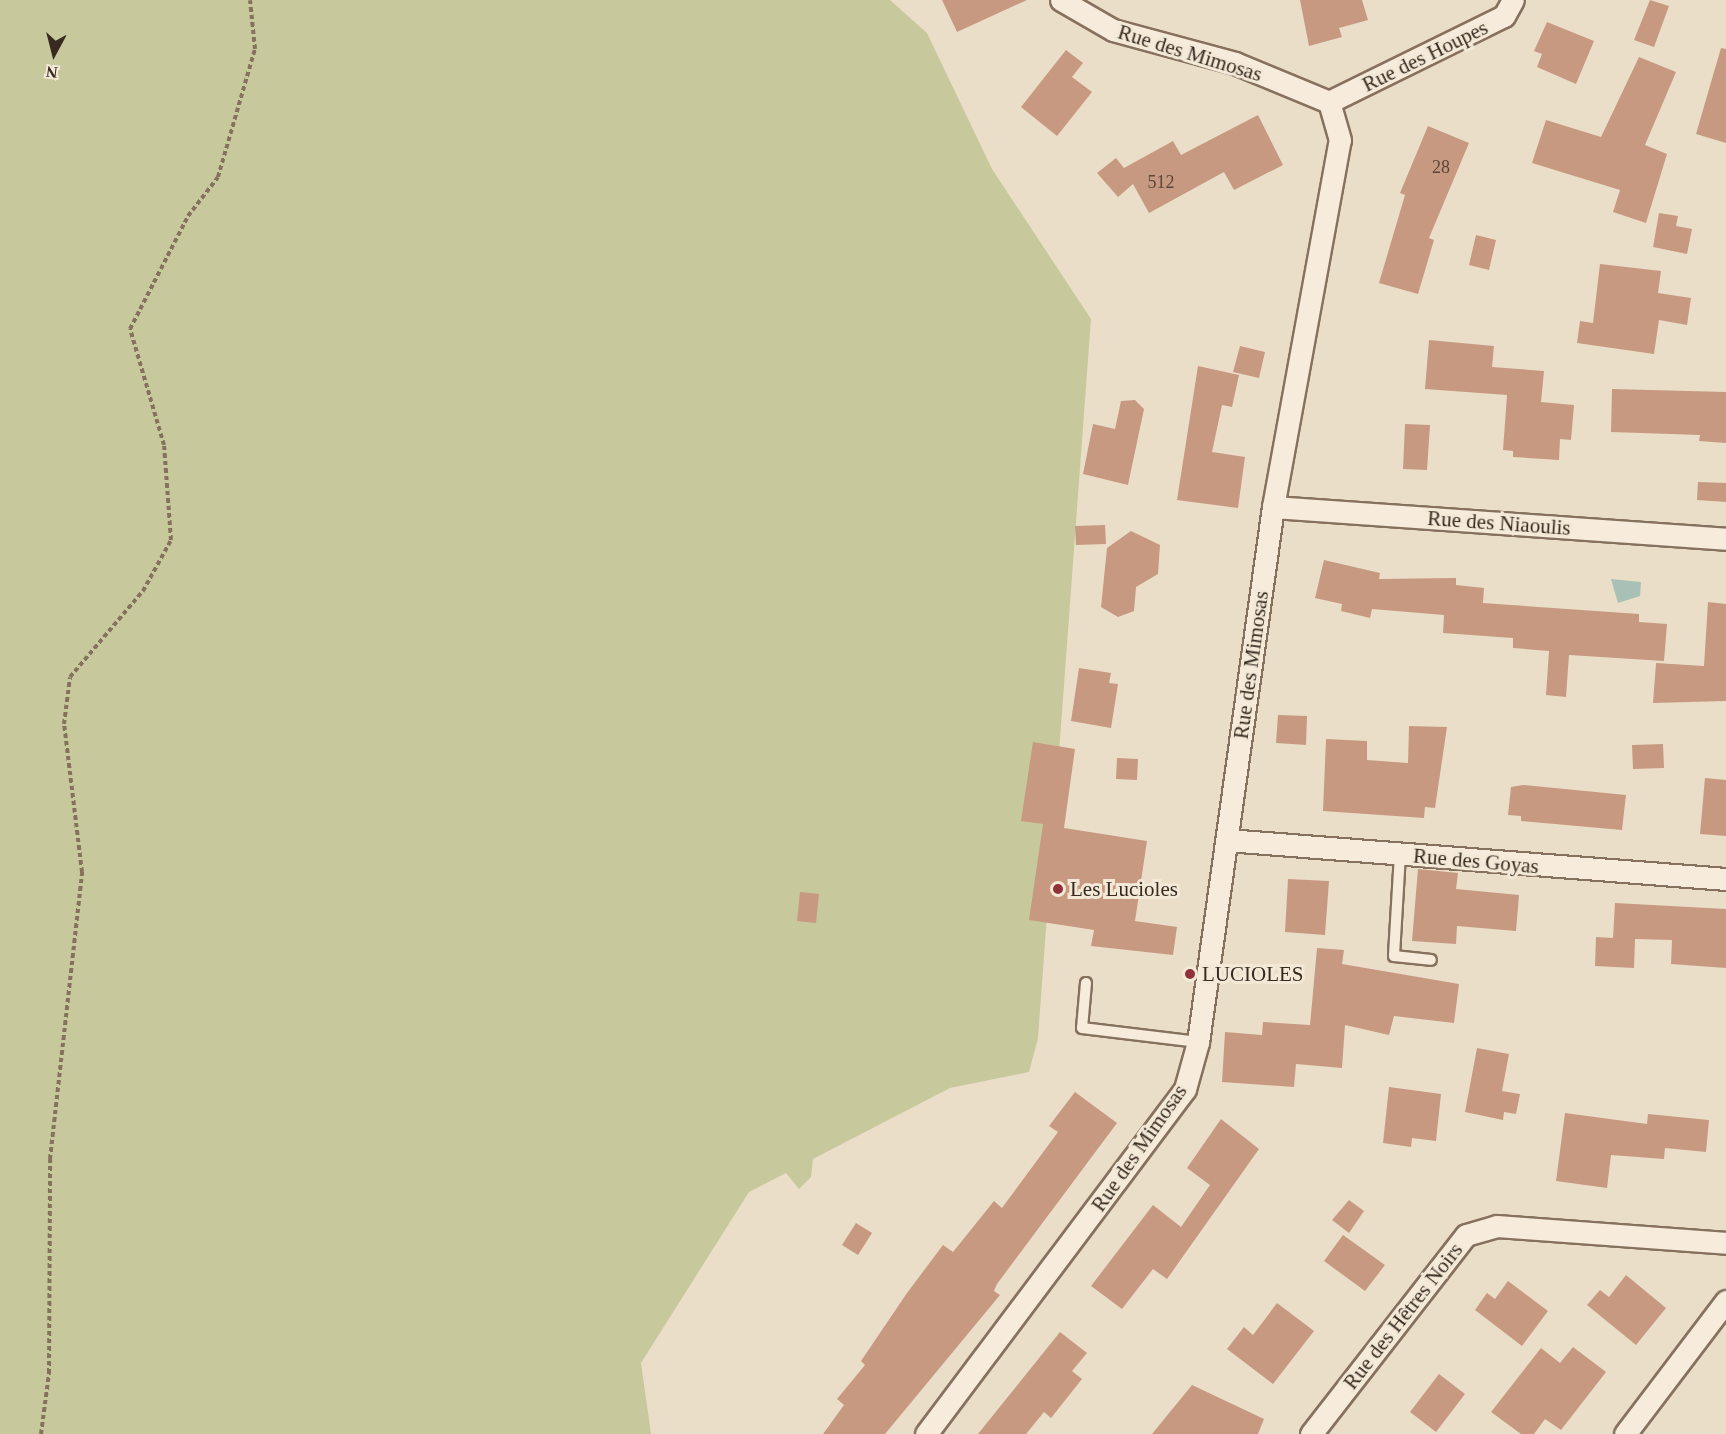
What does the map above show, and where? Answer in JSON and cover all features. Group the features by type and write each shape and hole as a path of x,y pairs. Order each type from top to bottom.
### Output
{"street":[{"name":"Rue des Mimosas","path":"926,1434 1185,1089 1198,1042 1273,507 1340,140 1329,102 1235,63 1113,30 1061,0"},
{"name":"Rue des Houpes","path":"1329,102 1494,21 1513,0"},
{"name":"Rue des Niaoulis","path":"1273,507 1726,539"},
{"name":"Rue des Goyas","path":"1227,840 1726,879"},
{"name":"Rue des Hêtres Noirs","path":"1311,1434 1466,1235 1497,1226 1726,1243"},
{"path":"1624,1434 1726,1301"}],"lane":[{"path":"1400,854 1394,956 1431,960"},
{"path":"1086,983 1082,1028 1198,1042"}],"path":[{"path":"41,1434 49,1373 50,1159 82,872 64,724 70,677 143,591 171,540 164,445 130,329 188,216 218,177 255,49 250,0"}],"green space":[{"path":"0,0 890,0 927,33 992,169 1091,319 1038,1038 1029,1072 950,1088 813,1159 811,1177 799,1189 786,1173 749,1192 641,1363 651,1434 0,1434"}],"shaded area":[{"path":"1611,579 1641,582 1640,596 1618,603"}],"building":[{"path":"942,0 1027,0 957,32"},
{"path":"1300,0 1362,0 1368,20 1339,28 1342,37 1309,46"},
{"path":"1650,0 1669,6 1654,47 1634,40"},
{"path":"1547,22 1594,41 1576,84 1537,67 1542,54 1534,51"},
{"path":"1721,48 1726,49 1726,143 1696,134"},
{"path":"1066,50 1083,63 1072,77 1092,92 1057,136 1021,107"},
{"path":"1639,57 1676,72 1645,145 1667,154 1646,223 1613,212 1620,190 1532,163 1546,120 1601,137"},
{"path":"1258,115 1283,165 1234,190 1224,172 1149,213 1133,184 1118,197 1097,173 1116,158 1124,168 1173,141 1181,155"},
{"path":"1428,126 1469,143 1429,238 1434,240 1418,294 1379,283 1405,195 1400,193"},
{"path":"1659,213 1678,216 1676,226 1692,229 1687,254 1653,247"},
{"path":"1476,235 1496,240 1489,270 1469,265"},
{"path":"1600,264 1661,271 1658,293 1691,298 1687,325 1659,320 1654,354 1577,343 1580,321 1593,323"},
{"path":"1429,340 1494,346 1492,367 1544,371 1541,402 1574,405 1571,440 1560,439 1559,460 1513,457 1513,451 1503,450 1507,395 1425,389"},
{"path":"1240,346 1265,352 1259,378 1233,372"},
{"path":"1198,366 1239,375 1232,407 1222,405 1212,452 1245,457 1238,508 1177,500"},
{"path":"1612,389 1726,392 1726,443 1699,441 1700,435 1611,432"},
{"path":"1135,400 1144,409 1128,485 1083,474 1093,424 1115,429 1121,401"},
{"path":"1405,424 1430,425 1427,470 1403,469"},
{"path":"1698,482 1726,483 1726,502 1697,500"},
{"path":"1105,525 1106,544 1076,545 1075,526"},
{"path":"1131,531 1160,545 1158,574 1136,587 1134,611 1118,617 1101,607 1107,548"},
{"path":"1324,560 1380,573 1379,579 1456,578 1456,585 1484,588 1483,603 1639,614 1639,622 1667,624 1664,661 1569,655 1566,697 1546,695 1549,651 1513,648 1513,638 1443,633 1444,615 1372,609 1370,618 1341,611 1342,604 1315,598"},
{"path":"1708,602 1726,604 1726,701 1653,703 1656,663 1704,666"},
{"path":"1079,668 1111,673 1109,683 1118,684 1111,728 1071,721"},
{"path":"1278,715 1307,716 1306,745 1276,743"},
{"path":"1409,726 1447,727 1435,808 1425,807 1424,818 1323,811 1326,739 1367,741 1367,760 1408,763"},
{"name":"Les Lucioles","path":"1033,742 1075,749 1064,828 1147,841 1135,921 1177,927 1173,955 1091,946 1094,930 1029,920 1043,824 1021,821"},
{"path":"1663,744 1664,768 1633,769 1632,745"},
{"path":"1117,758 1138,759 1137,780 1116,779"},
{"path":"1705,778 1726,780 1726,836 1700,834"},
{"path":"1523,785 1626,795 1622,830 1521,821 1521,816 1508,815 1511,787"},
{"path":"1418,869 1458,873 1456,889 1519,895 1516,931 1457,926 1456,944 1412,941"},
{"path":"1288,879 1329,881 1325,935 1285,932"},
{"path":"800,892 819,894 816,923 797,921"},
{"path":"1615,903 1726,909 1726,968 1671,964 1672,940 1635,939 1634,968 1595,966 1596,937 1613,938"},
{"path":"1317,948 1344,950 1342,964 1459,984 1454,1023 1394,1016 1389,1035 1345,1025 1342,1068 1296,1064 1294,1087 1222,1082 1225,1032 1262,1035 1263,1022 1310,1025"},
{"path":"1477,1048 1509,1054 1502,1091 1520,1094 1516,1114 1504,1112 1503,1120 1465,1112"},
{"path":"1389,1087 1441,1094 1436,1141 1412,1138 1411,1147 1383,1143"},
{"path":"1075,1092 1117,1123 997,1284 994,1291 1000,1295 885,1434 823,1434 844,1405 837,1399 865,1365 861,1361 907,1293 943,1245 953,1252 994,1201 1002,1208 1058,1132 1049,1126"},
{"path":"1565,1113 1647,1124 1648,1114 1709,1120 1706,1152 1665,1148 1664,1159 1611,1155 1607,1188 1556,1181"},
{"path":"1221,1119 1259,1149 1167,1279 1153,1269 1122,1309 1091,1286 1153,1205 1181,1227 1210,1185 1187,1168"},
{"path":"1349,1200 1364,1211 1349,1233 1332,1220"},
{"path":"856,1223 872,1233 858,1255 842,1245"},
{"path":"1343,1235 1385,1265 1365,1291 1324,1261"},
{"path":"1626,1275 1666,1308 1636,1345 1587,1305 1600,1290 1609,1297"},
{"path":"1508,1281 1548,1311 1522,1346 1475,1310 1487,1293 1495,1299"},
{"path":"1277,1303 1314,1331 1273,1384 1227,1349 1244,1327 1253,1335"},
{"path":"1060,1332 1087,1353 1072,1371 1082,1379 1051,1418 1044,1412 1026,1434 978,1434"},
{"path":"1573,1347 1606,1372 1561,1430 1545,1419 1534,1434 1521,1434 1491,1412 1541,1348 1560,1363"},
{"path":"1439,1374 1465,1394 1436,1432 1410,1412"},
{"path":"1192,1385 1264,1419 1258,1434 1152,1434"}],"place":[{"name":"Les Lucioles","path":"1058,889"},
{"name":"LUCIOLES","path":"1190,974"}]}
